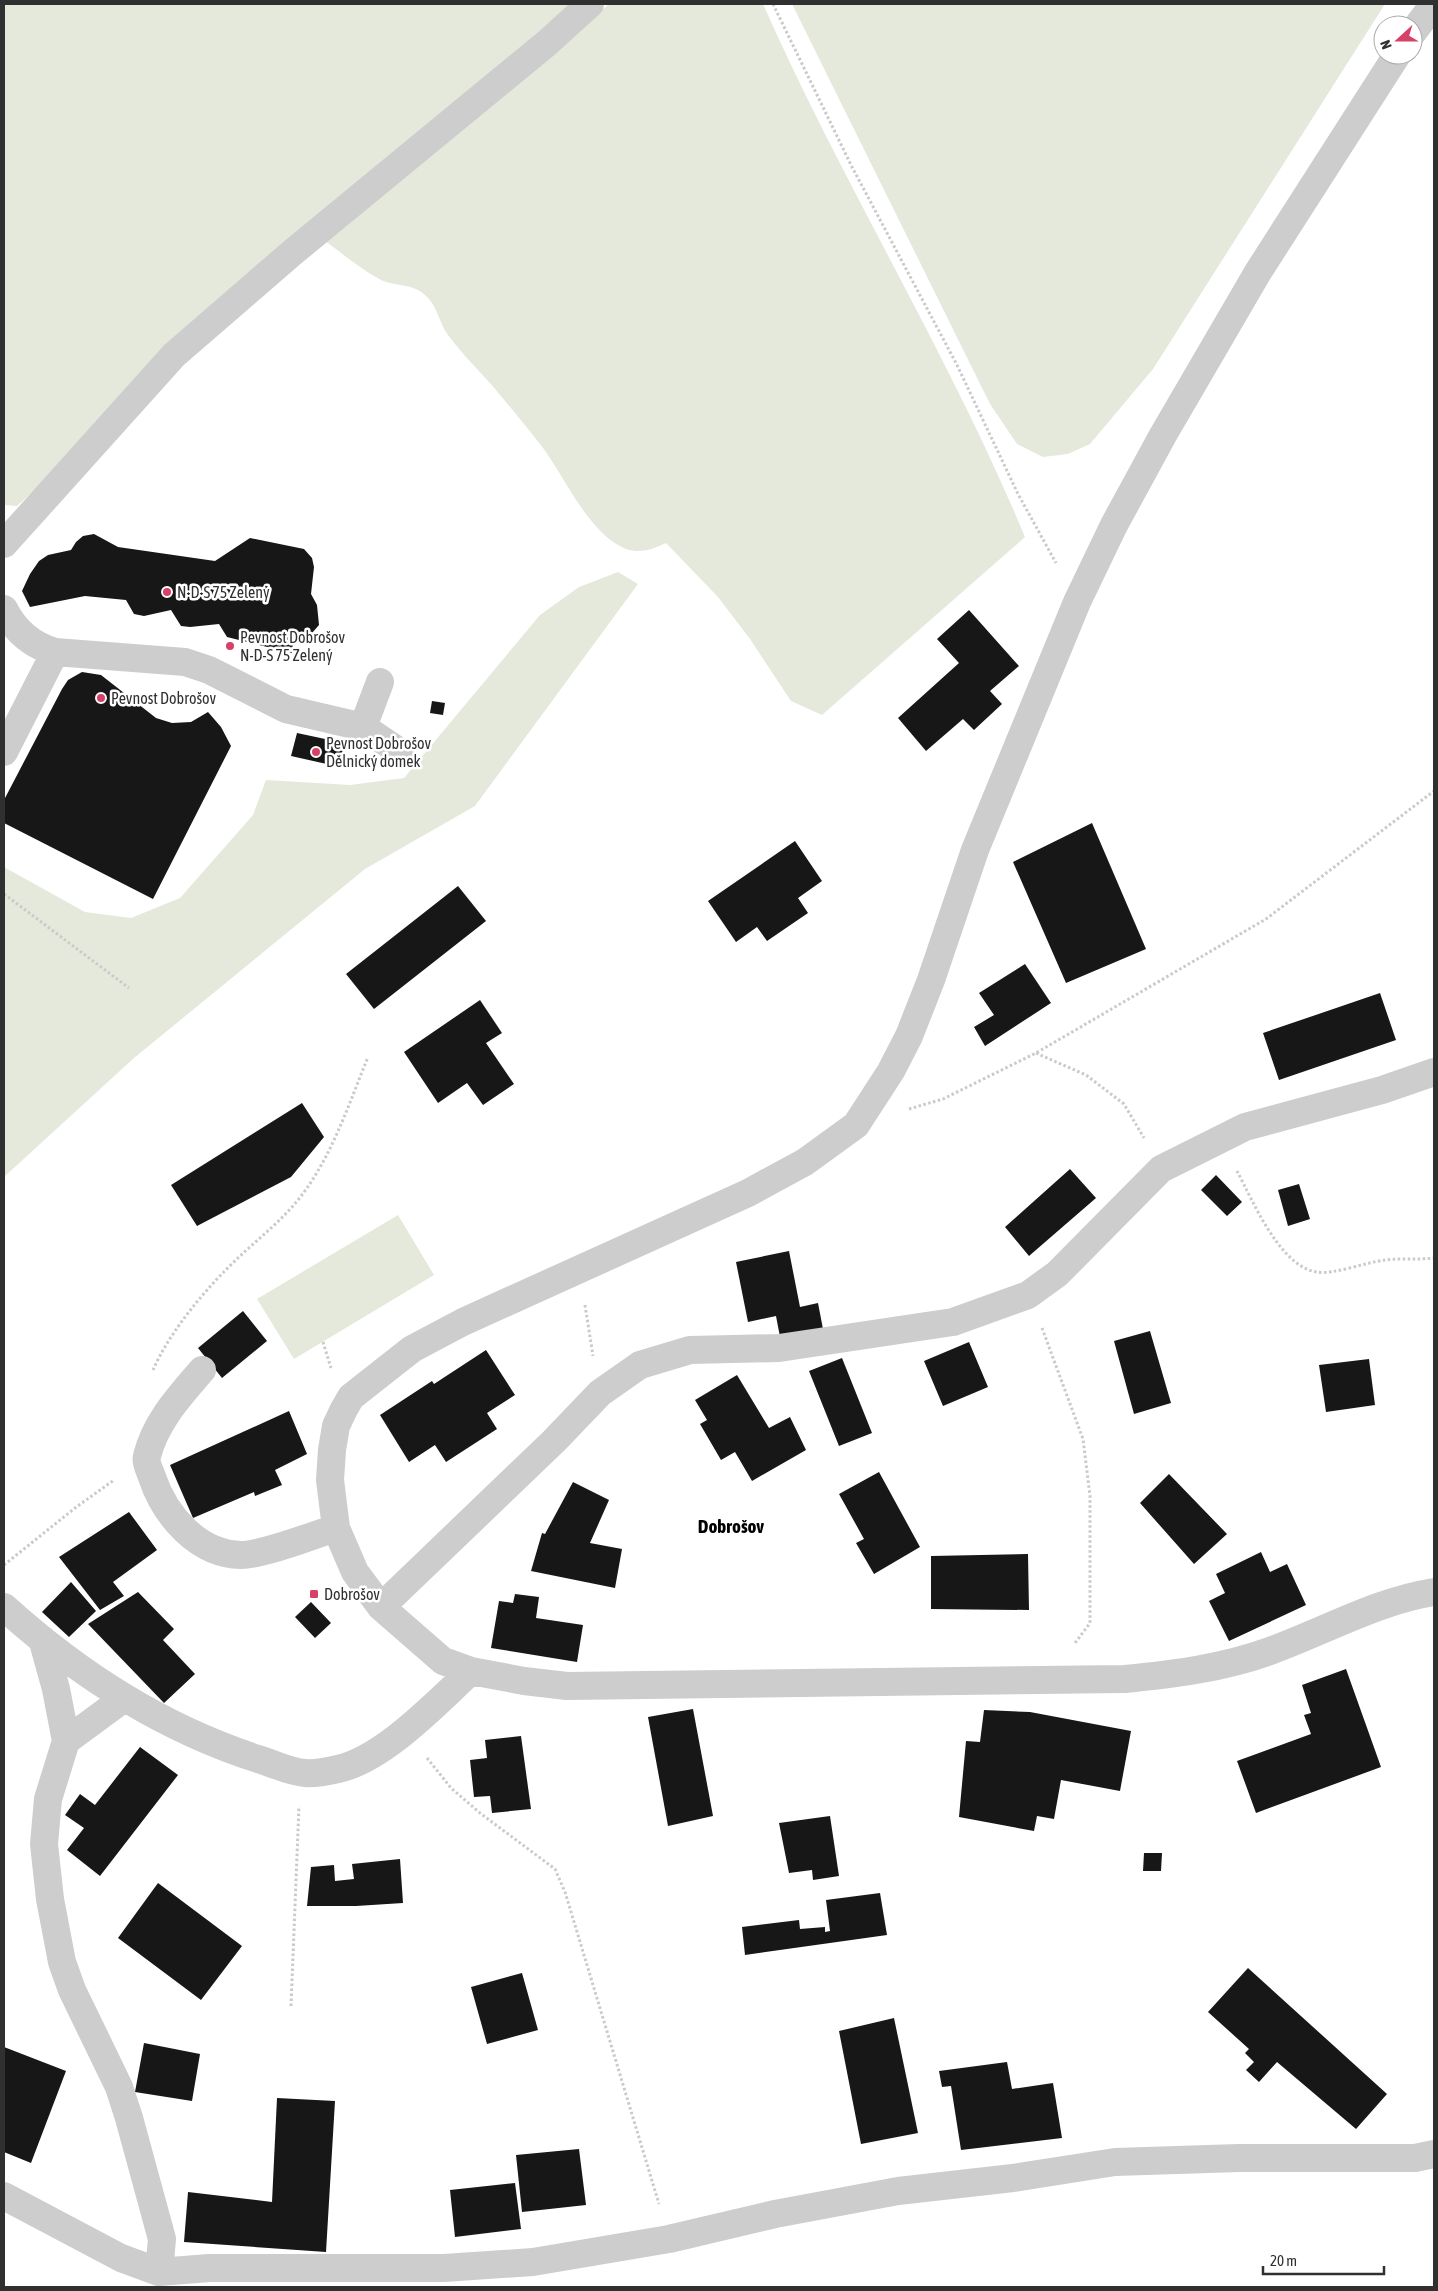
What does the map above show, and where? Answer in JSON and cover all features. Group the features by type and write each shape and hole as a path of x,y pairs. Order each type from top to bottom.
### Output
{"street":[{"path":"4,544 174,355 309,239 547,43 590,4"},
{"path":"1423,19 1434,4"},
{"path":"1391,65 1253,281 1163,435 1114,525 1077,602 975,850 931,980 909,1036 891,1071 856,1125 805,1162 748,1193 463,1322 412,1349 351,1397 336,1426 330,1480 336,1528 355,1572 381,1607 443,1661 470,1671 524,1681 568,1686 1125,1679 1188,1673 1233,1663 1272,1650 1366,1612 1416,1595 1434,1592"},
{"path":"4,609 13,626 38,647 56,652 185,662 209,670 286,710 363,726 400,752"},
{"path":"8,735 56,652"},
{"path":"363,726 380,682"},
{"path":"381,1607 554,1441 600,1394 640,1364 690,1350 779,1348 953,1322 1028,1295 1057,1274 1161,1169 1245,1127 1382,1090 1434,1072"},
{"path":"202,1370 159,1422 146,1458 157,1492 176,1520 199,1542 220,1552 243,1555 336,1528"},
{"path":"4,1607 43,1642 123,1699 181,1729 241,1753 304,1774 340,1769 378,1752 405,1731 470,1671"},
{"path":"43,1642 56,1689 66,1741 48,1799 44,1844 50,1899 62,1962 119,2087 129,2118 162,2240 159,2272"},
{"path":"66,1741 123,1699"},
{"path":"4,2196 121,2258 159,2272 209,2268 377,2269 483,2266 533,2262 670,2238 775,2214 898,2191 1012,2178 1115,2162 1239,2158 1415,2158 1434,2154"}],"path":[{"path":"774,4 852,165 957,365 1018,494 1077,602"},
{"path":"856,1125 943,1099 1036,1052 1266,919 1434,791"},
{"path":"4,894 129,988"},
{"path":"1036,1052 1086,1076 1124,1104 1161,1169"},
{"path":"150,1378 159,1356 203,1296 236,1259 284,1216 313,1179 332,1146 368,1058"},
{"path":"1214,1141 1234,1165 1265,1222 1285,1252 1301,1268 1319,1273 1386,1259 1434,1258"},
{"path":"596,1262 585,1302 587,1329 600,1394"},
{"path":"1028,1295 1083,1438 1090,1496 1090,1623 1068,1651 1051,1680"},
{"path":"4,1565 75,1508 146,1458"},
{"path":"405,1731 451,1788 480,1813 555,1869 565,1892 670,2238"},
{"path":"290,2006 297,1815"}],"shaded area":[{"path":"4,4 574,4 17,506 4,505"},
{"path":"609,4 763,4 827,138 963,402 1025,537 822,715 791,701 750,639 718,597 666,543 647,550 631,550 613,542 601,531 579,504 543,448 448,335 433,305 426,296 416,289 381,280 325,241 408,175"},
{"path":"792,4 1385,4 1378,15 1373,15 1373,23 1153,369 1090,444 1068,454 1043,457 1017,444 990,404"},
{"path":"618,572 638,584 475,806 365,869 134,1058 4,1177 4,867 85,912 131,918 180,898 253,815 266,780 350,785 404,778 540,615 579,587"},
{"path":"398,1215 434,1275 294,1359 257,1299"}],"building":[{"name":"N-D-S 75 Zelený","path":"94,534 118,547 215,561 250,538 304,549 312,558 314,567 311,594 317,605 319,625 312,633 293,643 292,653 227,637 219,624 181,626 171,610 144,616 134,614 126,600 85,596 30,607 22,591 39,561 48,555 71,550 83,536"},
{"path":"969,610 1019,666 990,691 1002,704 974,730 963,719 926,751 898,718 959,663 937,639"},
{"path":"82,672 101,675 156,718 172,723 191,722 208,712 221,727 231,746 153,899 4,823 4,800 62,689 68,680"},
{"path":"432,701 445,703 443,715 430,713"},
{"path":"297,733 344,743 340,767 291,756"},
{"path":"1092,823 1146,949 1066,983 1013,862"},
{"path":"795,841 822,881 798,898 808,913 767,941 757,927 736,942 708,901"},
{"path":"458,886 486,921 374,1009 346,974"},
{"path":"1025,964 1051,1003 985,1046 974,1027 994,1015 979,993"},
{"path":"1380,993 1396,1040 1279,1080 1263,1033"},
{"path":"480,1000 502,1033 486,1043 514,1084 483,1105 467,1083 438,1103 404,1052"},
{"path":"302,1103 324,1137 291,1177 197,1226 171,1185"},
{"path":"1070,1169 1096,1198 1029,1256 1005,1227"},
{"path":"1216,1175 1242,1202 1227,1216 1201,1190"},
{"path":"1299,1184 1310,1219 1288,1226 1278,1190"},
{"path":"789,1251 800,1307 818,1303 823,1329 780,1337 776,1316 748,1322 736,1262"},
{"path":"243,1311 267,1341 222,1378 198,1348"},
{"path":"1150,1331 1171,1403 1134,1414 1114,1341"},
{"path":"969,1342 988,1387 943,1406 924,1361"},
{"path":"486,1350 515,1395 487,1413 497,1429 446,1462 435,1445 409,1462 380,1415 432,1381 434,1384"},
{"path":"842,1358 872,1433 839,1446 809,1371"},
{"path":"1369,1359 1375,1405 1326,1412 1319,1365"},
{"path":"737,1375 769,1428 790,1417 806,1450 752,1481 735,1452 721,1460 700,1424 707,1420 695,1400"},
{"path":"289,1411 307,1454 275,1470 282,1485 255,1496 254,1492 193,1518 170,1465"},
{"path":"879,1472 920,1547 874,1574 856,1543 864,1539 839,1494"},
{"path":"1169,1474 1227,1534 1194,1564 1140,1503"},
{"path":"573,1482 609,1500 590,1543 622,1549 615,1588 531,1571 542,1533 545,1534"},
{"path":"129,1512 157,1550 113,1582 124,1596 100,1610 59,1557"},
{"path":"1261,1552 1270,1572 1287,1564 1306,1605 1229,1641 1209,1601 1225,1593 1216,1574"},
{"path":"1028,1554 1029,1610 931,1609 931,1556"},
{"path":"71,1582 96,1611 69,1637 42,1612"},
{"path":"138,1592 174,1629 163,1640 195,1674 164,1703 88,1624"},
{"path":"515,1594 539,1597 536,1618 583,1625 577,1662 491,1648 499,1601 513,1603"},
{"path":"311,1602 331,1623 315,1638 295,1617"},
{"path":"1346,1669 1381,1767 1256,1813 1237,1761 1311,1734 1304,1715 1311,1713 1302,1685"},
{"path":"693,1709 713,1816 668,1826 648,1717"},
{"path":"984,1710 1030,1712 1131,1731 1120,1791 1061,1780 1054,1819 1037,1816 1034,1831 959,1817 966,1741 980,1742"},
{"path":"521,1736 531,1809 492,1813 490,1796 474,1797 470,1760 487,1758 485,1740"},
{"path":"140,1747 178,1775 100,1876 67,1850 84,1828 65,1815 80,1794 95,1805"},
{"path":"830,1816 839,1876 813,1880 812,1870 789,1873 779,1823"},
{"path":"1144,1853 1162,1853 1161,1871 1143,1871"},
{"path":"400,1859 403,1903 356,1906 307,1906 311,1867 334,1865 335,1881 354,1879 352,1864"},
{"path":"158,1883 242,1946 201,2000 118,1938"},
{"path":"880,1893 887,1935 745,1955 742,1927 799,1920 800,1929 825,1927 825,1932 830,1931 826,1900"},
{"path":"1248,1968 1387,2094 1356,2129 1277,2062 1259,2082 1246,2070 1254,2062 1245,2053 1249,2049 1208,2012"},
{"path":"522,1973 538,2030 487,2044 471,1987"},
{"path":"894,2018 918,2133 861,2144 839,2031"},
{"path":"144,2043 200,2054 192,2101 135,2092"},
{"path":"4,2047 66,2071 31,2163 4,2152"},
{"path":"1007,2062 1012,2089 1053,2083 1062,2138 961,2150 951,2086 942,2087 939,2071"},
{"path":"277,2098 335,2101 326,2252 184,2242 188,2192 272,2202"},
{"path":"579,2149 586,2205 522,2212 516,2155"},
{"path":"515,2183 521,2229 455,2237 450,2190"}],"place":[{"name":"N-D-S 75 Zelený","path":"167,592"},
{"name":"Pevnost Dobrošov N-D-S 75 Zelený","path":"230,646"},
{"name":"Pevnost Dobrošov","path":"101,698"},
{"name":"Pevnost Dobrošov Dělnický domek","path":"316,752"},
{"name":"Dobrošov","path":"314,1594"}],"district":[{"name":"Dobrošov","path":"731,1526"}]}
